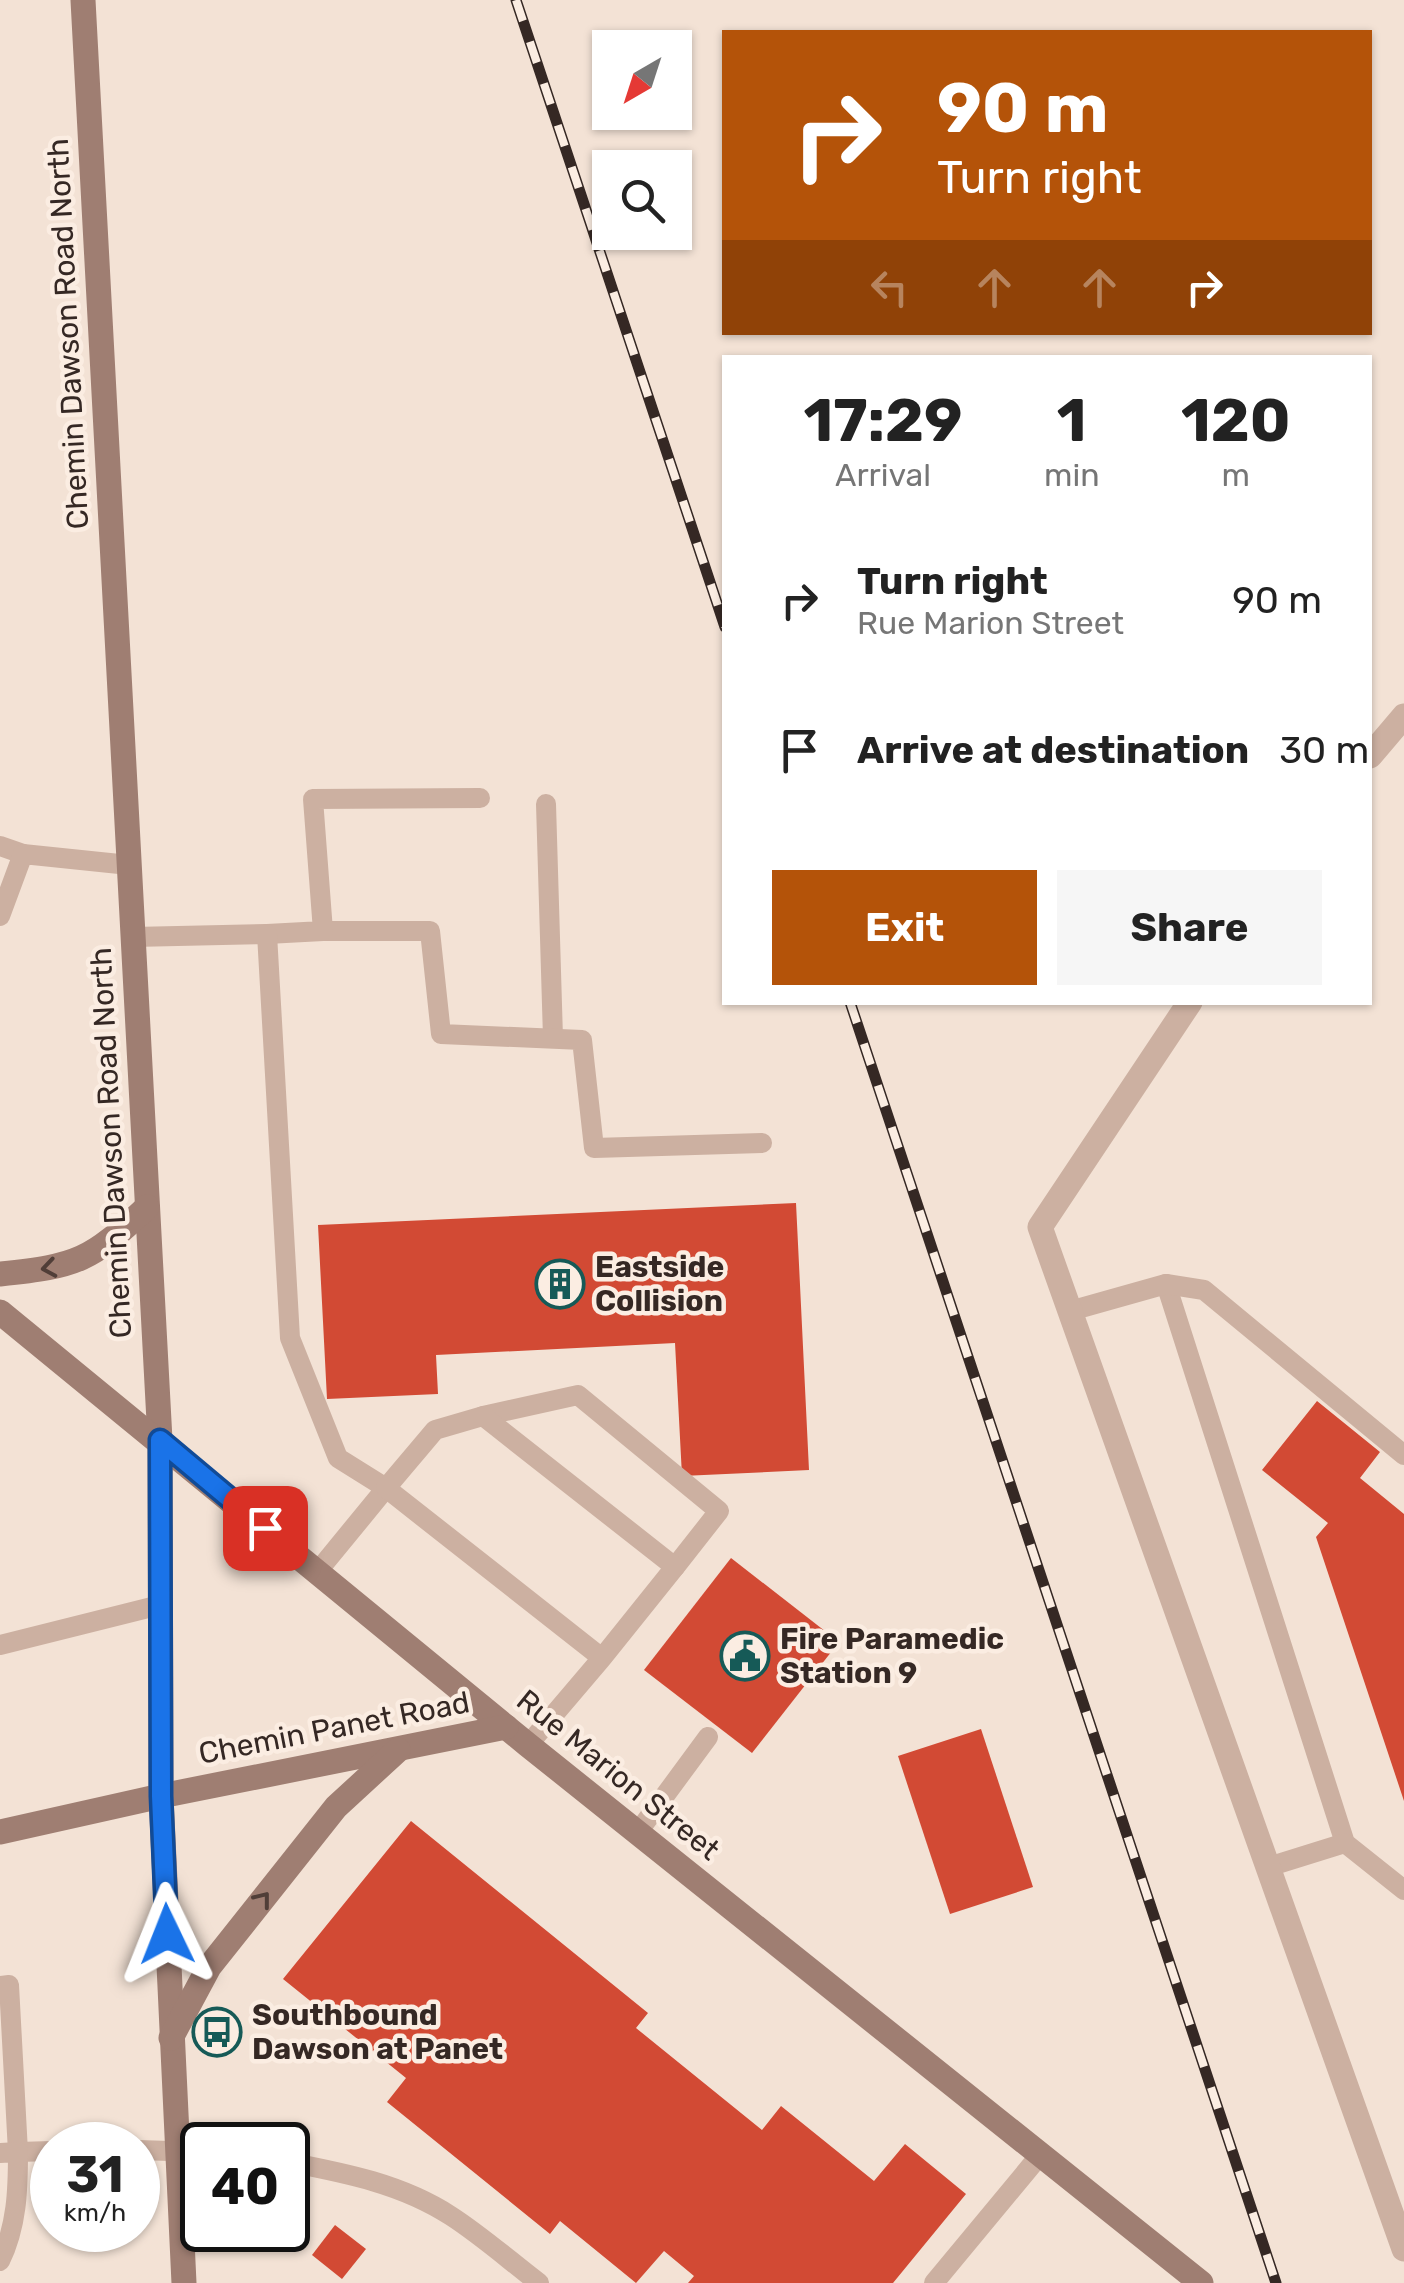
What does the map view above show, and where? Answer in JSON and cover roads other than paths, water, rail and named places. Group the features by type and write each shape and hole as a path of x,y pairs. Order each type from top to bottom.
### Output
{"street":[{"name":"Chemin Dawson Road North","path":"83,0 160,1440 161,1796 171,2038 185,2122"},
{"path":"1372,754 1404,716"},
{"path":"1188,1005 1040,1227 1268,1867 1397,2207 1404,2248"},
{"path":"0,1274 71,1264 105,1246 147,1207"},
{"name":"Rue Marion Street","path":"0,1312 528,1745 1201,2283"},
{"name":"Chemin Panet Road","path":"0,1832 506,1727"},
{"path":"171,2038 209,1967 336,1807 400,1748"},
{"name":"Chemin Dawson Road North","path":"184,2283 185,2252"}],"lane":[{"path":"323,931 313,799 480,798"},
{"path":"546,804 553,1038"},
{"path":"0,846 23,854 129,864"},
{"path":"0,916 23,854"},
{"path":"133,936 430,932 441,1034 582,1040 594,1148 762,1143"},
{"path":"267,934 290,1338 338,1458 386,1488 602,1658"},
{"path":"1166,1284 1345,1843 1404,1890"},
{"path":"1070,1311 1166,1284 1204,1290 1404,1455"},
{"path":"318,1571 435,1430 578,1396 718,1510 528,1745"},
{"path":"483,1416 675,1567"},
{"path":"0,1645 160,1605"},
{"path":"638,1832 708,1737"},
{"path":"1268,1867 1345,1843"},
{"path":"0,1986 9,1985 9,2152 14,2230 0,2261"},
{"path":"934,2283 1040,2154"},
{"path":"310,2166 360,2176 411,2195 450,2216 540,2283"}],"railway":[{"path":"516,0 722,618"},
{"path":"851,1005 1276,2283"}],"place":[{"name":"Eastside Collision","path":"560,1284"},
{"name":"Fire Paramedic Station 9","path":"745,1656"},
{"name":"Southbound Dawson at Panet","path":"217,2032"}]}
